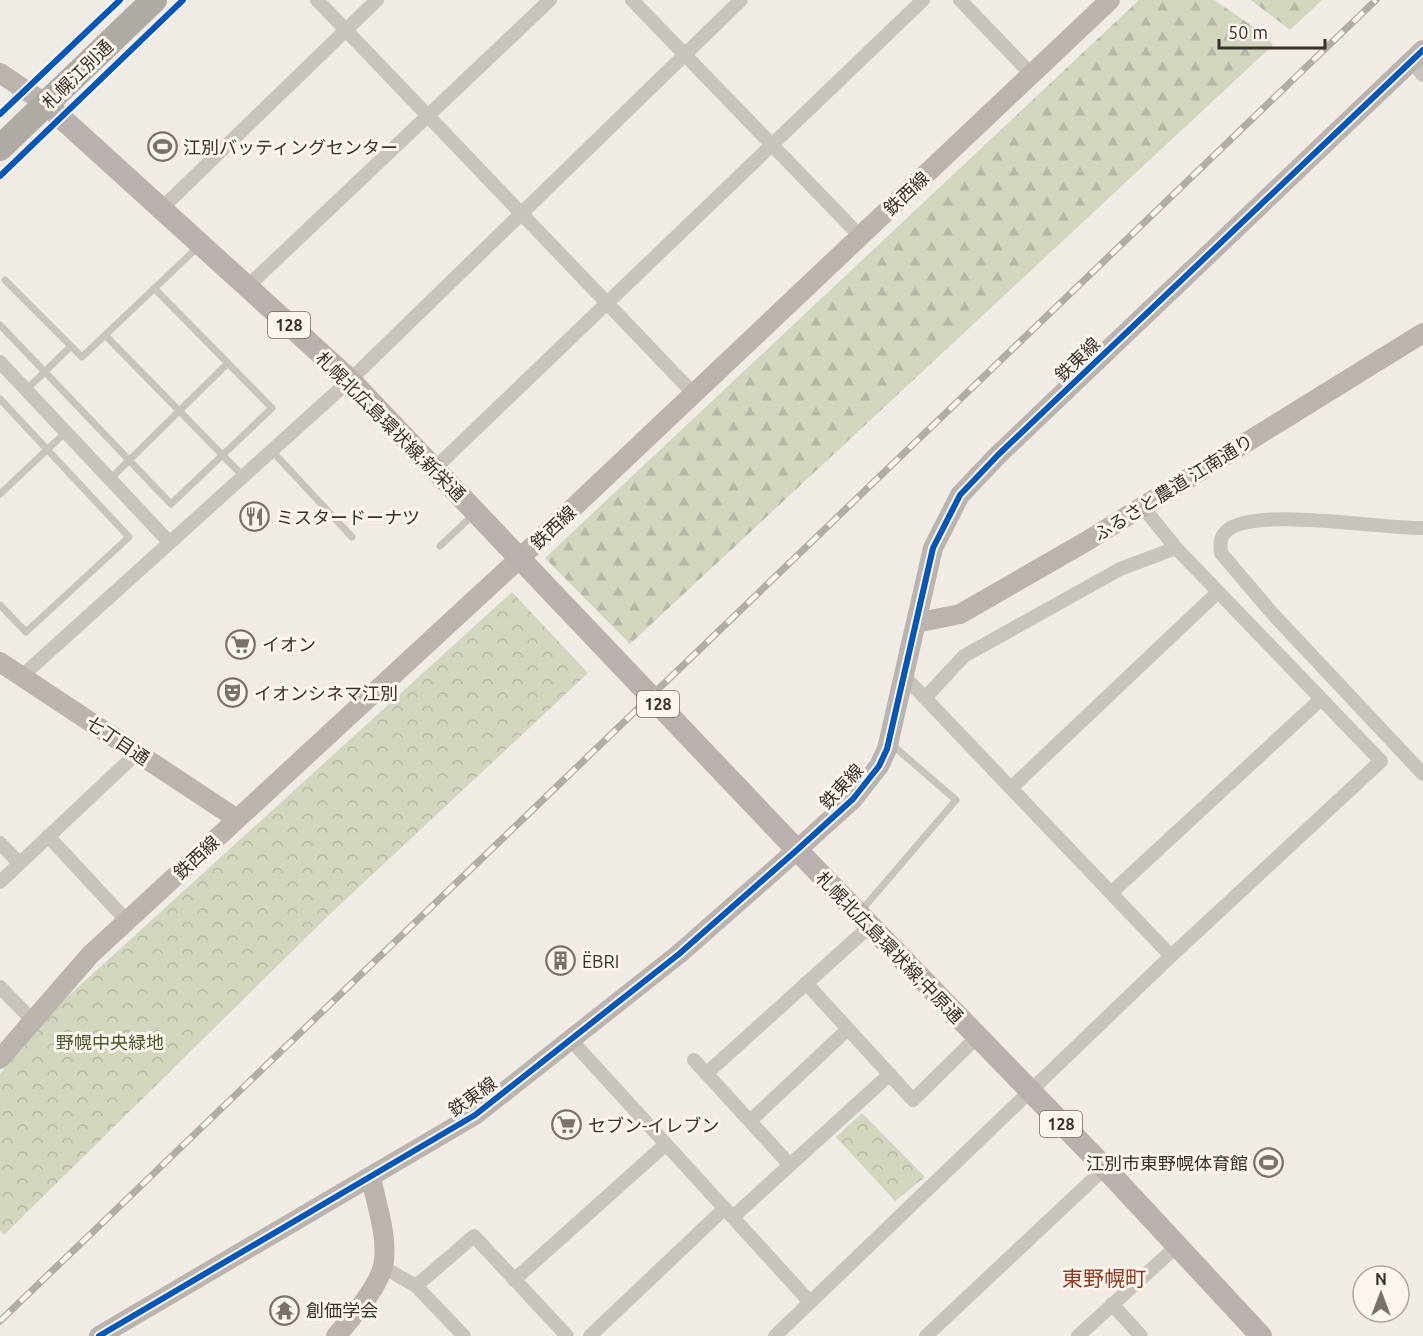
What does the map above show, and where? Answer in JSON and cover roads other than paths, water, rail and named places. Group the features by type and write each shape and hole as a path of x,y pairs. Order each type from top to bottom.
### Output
{"highway":[{"name":"札幌江別通","path":"0,148 154,0"}],"main road":[{"name":"札幌北広島環状線;新栄通","path":"46,104 350,380 520,558"},
{"name":"札幌北広島環状線;中原通","path":"520,558 864,920 1105,1168 1261,1336"}],"street":[{"path":"317,0 694,394"},
{"path":"162,209 377,0"},
{"path":"247,287 550,0"},
{"path":"632,0 860,236"},
{"path":"22,676 350,380 741,0"},
{"path":"434,469 923,0"},
{"path":"960,0 1032,74"},
{"name":"鉄西線","path":"0,1059 90,955 520,558 1110,0"},
{"name":"鉄東線","path":"99,1336 475,1115 679,954 797,850 867,783 879,766 888,742 933,548 941,529 972,481 1419,62"},
{"path":"0,73 46,104"},
{"name":"ふるさと農道 江南通り","path":"916,623 960,614 1142,506 1423,333"},
{"path":"0,362 170,543"},
{"path":"774,1336 1171,956 1381,761 1176,548 1142,506"},
{"path":"1423,528 1290,519 1249,521 1232,527 1223,534 1220,543 1221,553 1271,612 1423,774"},
{"path":"925,698 964,656 1120,569 1176,548"},
{"path":"1011,788 1218,592"},
{"name":"七丁目通","path":"0,662 237,819"},
{"path":"904,676 1171,956"},
{"path":"1111,894 1322,699"},
{"path":"0,882 136,753"},
{"path":"48,836 127,921"},
{"path":"0,843 19,863"},
{"path":"707,1073 806,983 864,920"},
{"path":"806,983 913,1100 977,1037"},
{"path":"0,987 33,1021"},
{"path":"750,1120 848,1029"},
{"path":"571,1040 810,1302"},
{"path":"694,1060 790,1165"},
{"path":"590,1336 729,1212 790,1165 890,1074"},
{"path":"514,1280 666,1144"},
{"path":"926,1336 1105,1168"},
{"path":"336,1336 360,1309 383,1266 383,1241 371,1177"},
{"path":"416,1286 474,1236 567,1336"},
{"path":"1078,1336 1176,1247"},
{"path":"383,1266 416,1286 464,1336"},
{"path":"1112,1304 1141,1336"}],"lane":[{"path":"5,280 82,357 201,244"},
{"path":"0,325 171,504 272,408 154,288"},
{"path":"105,334 243,476"},
{"path":"26,390 71,346"},
{"path":"110,479 228,363"},
{"path":"0,399 129,537 26,632 0,605"},
{"path":"0,494 66,432"},
{"path":"272,451 352,537"},
{"path":"440,546 476,512"},
{"path":"864,920 956,800 888,742"}],"railway":[{"path":"0,1321 1376,0"}],"place":[{"name":"江別バッティングセンター","path":"162,147"},
{"name":"ミスタードーナツ","path":"255,517"},
{"name":"イオン","path":"241,644"},
{"name":"イオンシネマ江別","path":"233,693"},
{"name":"ËBRI","path":"561,961"},
{"name":"セブン-イレブン","path":"567,1125"},
{"name":"江別市東野幌体育館","path":"1269,1163"},
{"name":"創価学会","path":"285,1310"}],"district":[{"name":"東野幌町","path":"1104,1278"}],"park label":[{"name":"野幌中央緑地","path":"110,1042"}]}
